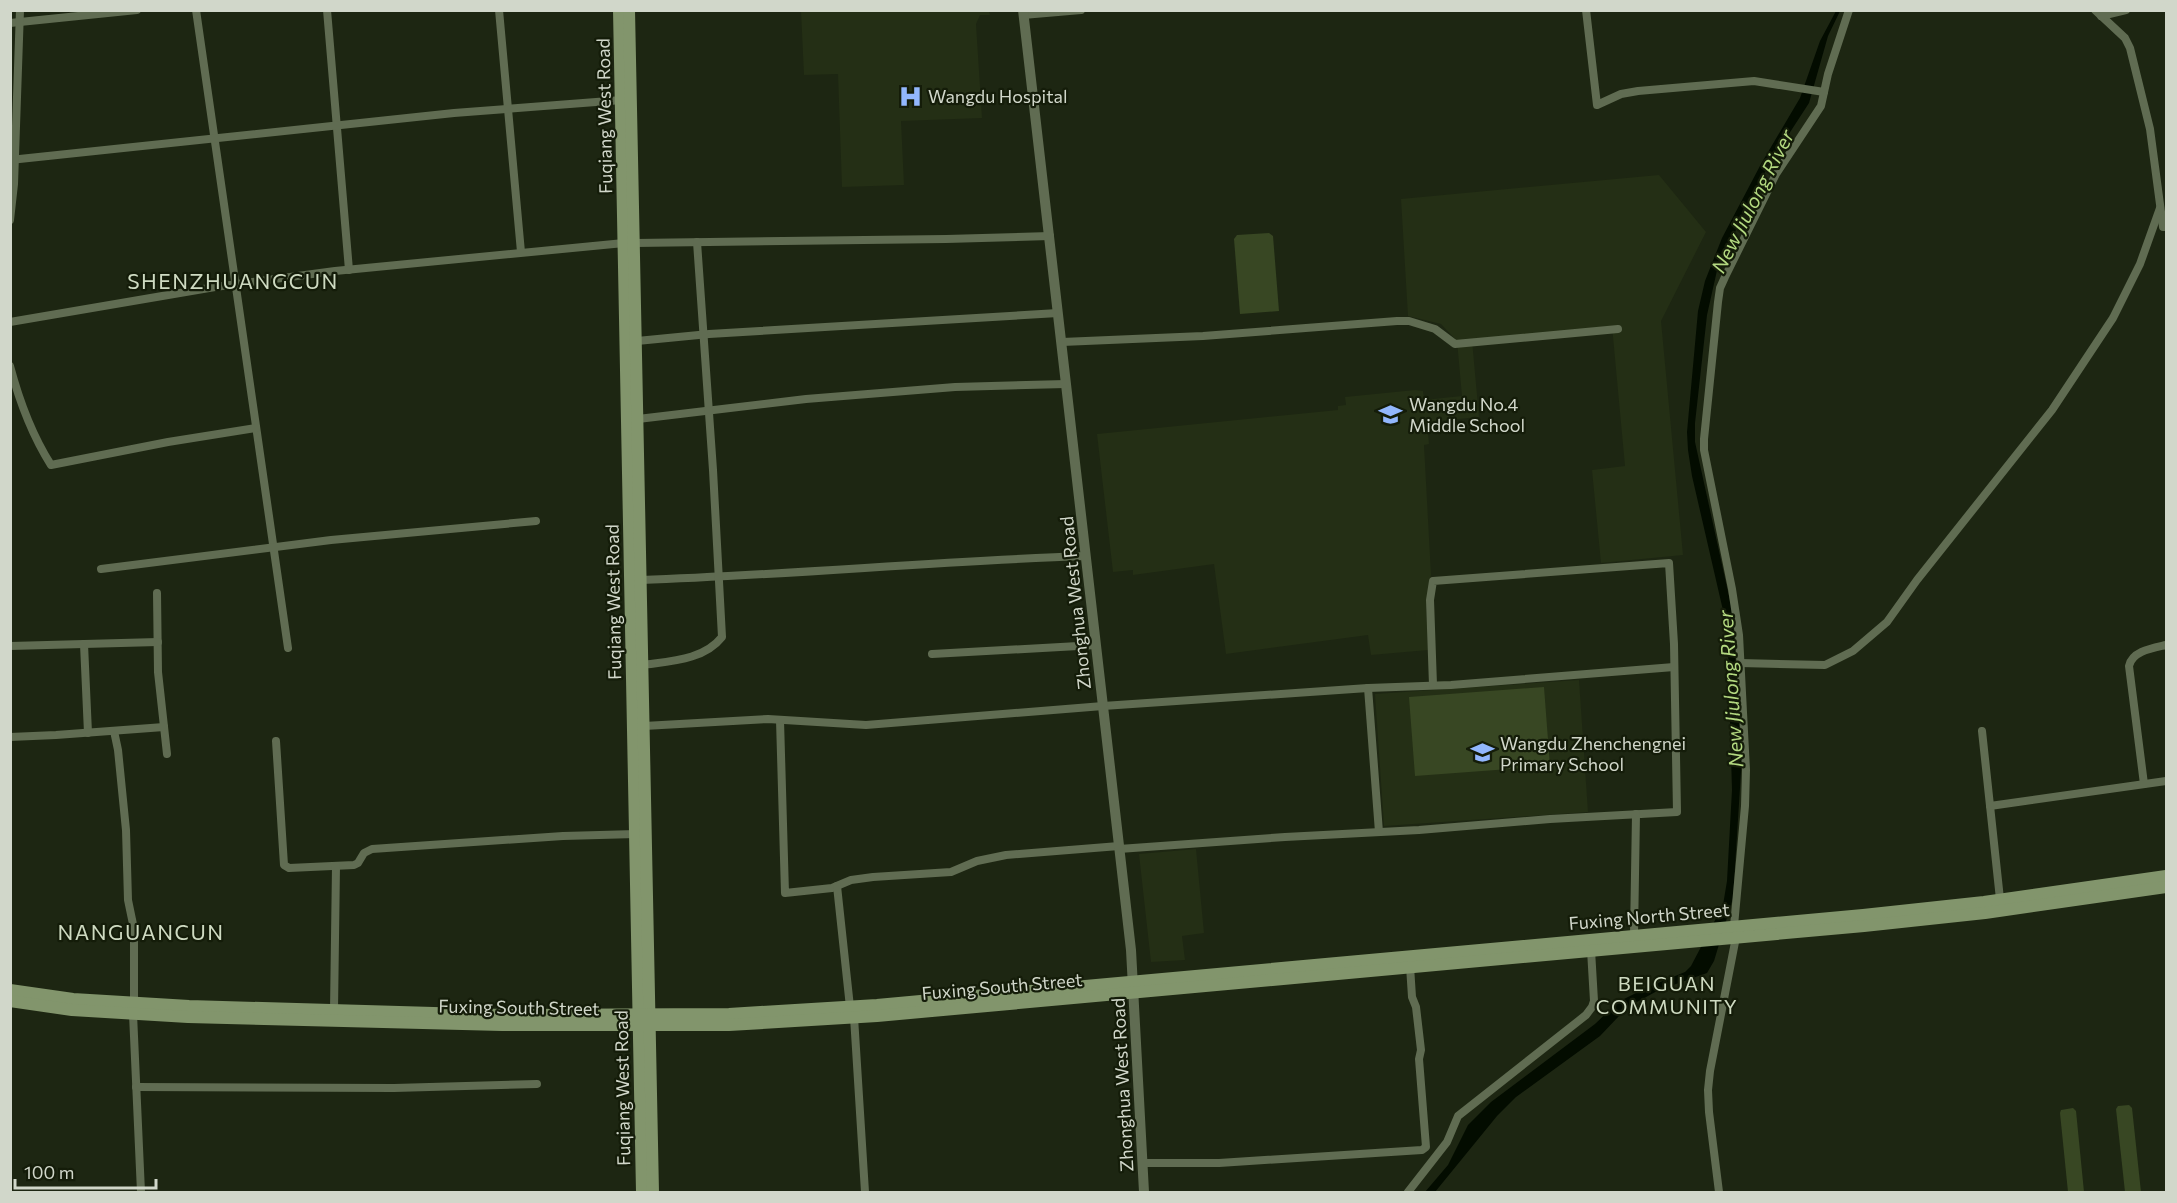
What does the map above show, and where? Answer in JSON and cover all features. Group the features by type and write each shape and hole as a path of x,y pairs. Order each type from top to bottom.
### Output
{"main road":[{"name":"Fuqiang West Road","path":"619,10 622,100 637,341 644,726 642,1192"},
{"name":"Fuqiang West Road","path":"629,10 636,834 653,1192"},
{"name":"Fuxing North Street","path":"1732,932 2000,900 2166,876"},
{"name":"Fuxing North Street","path":"1133,987 1634,935 1702,934 1985,913 2166,887"},
{"name":"Fuxing North Street","path":"1133,987 1591,950 1702,934"},
{"name":"Fuxing South Street","path":"10,990 134,1008 426,1024 644,1021 729,1014 852,1012 1133,987"},
{"name":"Fuxing South Street","path":"10,1001 64,1009 334,1010 644,1021"}],"street":[{"path":"10,220 15,23 20,10"},
{"path":"15,23 137,10"},
{"path":"196,10 288,648"},
{"path":"327,10 350,270"},
{"path":"499,10 521,252"},
{"path":"1023,13 1081,10"},
{"path":"1586,10 1597,105 1621,94 1638,91 1754,81 1824,92"},
{"path":"1719,1192 1708,1090 1732,932 1745,806 1746,770 1737,615 1704,450 1718,302 1725,277 1776,174 1821,106 1831,63 1849,10"},
{"path":"2098,13 2127,10"},
{"name":"Zhonghua West Road","path":"1023,13 1119,848 1133,987 1143,1192"},
{"path":"2098,13 2125,38 2130,48 2150,129 2163,227 2166,227"},
{"path":"13,160 337,125 622,100"},
{"path":"1740,663 1825,665 1853,651 1887,622 1917,580 2052,410 2113,318 2140,264 2160,208"},
{"path":"10,322 235,285 521,252 630,243 1050,236"},
{"path":"643,665 682,659 714,647 722,637 709,411 696,242"},
{"path":"637,341 703,334 1058,313"},
{"path":"1062,342 1203,336 1397,321 1410,321 1435,329 1455,344 1618,329"},
{"path":"10,366 20,399 51,465 168,442 256,428"},
{"path":"638,419 806,399 955,387 1066,384"},
{"path":"102,569 273,548 536,521"},
{"path":"641,580 1086,556"},
{"path":"780,720 785,892 832,888 851,880 873,877 951,872 977,861 1006,855 1677,812 1669,563 1433,581 1430,600 1433,685"},
{"path":"157,592 158,672 167,754"},
{"path":"10,646 158,642"},
{"path":"84,644 88,733"},
{"path":"932,654 1096,645"},
{"path":"2144,784 2128,666 2135,656 2166,645"},
{"path":"644,726 780,720 866,725 1103,706 1674,668"},
{"path":"1368,688 1379,832"},
{"path":"10,737 164,727"},
{"path":"114,731 126,830 128,900 134,929 136,1087 141,1192"},
{"path":"1982,731 2000,900"},
{"path":"276,741 284,865 289,868 354,865 364,853 372,849 563,836 636,834"},
{"path":"1990,806 2166,781"},
{"path":"1634,935 1636,814"},
{"path":"334,1010 336,866"},
{"path":"837,886 852,1012 865,1192"},
{"path":"1408,1192 1446,1142 1458,1116 1592,1008 1594,1001 1591,950"},
{"path":"1142,1163 1228,1163 1422,1150 1426,1147 1419,1059 1421,1050 1416,1006 1412,997 1410,966"},
{"path":"136,1087 394,1088 537,1084"}],"shaded area":[{"name":"Wangdu Hospital","path":"801,11 989,11 990,15 980,15 976,24 982,118 901,121 904,185 842,187 838,74 804,75"},
{"name":"Wangdu No.4 Middle School","path":"1659,175 1706,232 1661,321 1683,555 1601,563 1592,470 1625,466 1612,326 1472,340 1479,417 1427,422 1429,444 1424,445 1431,575 1426,604 1428,650 1371,655 1368,635 1226,654 1214,564 1133,575 1133,570 1113,572 1097,434 1338,410 1338,406 1346,405 1345,397 1415,390 1423,391 1424,400 1462,396 1457,341 1441,324 1408,316 1401,199"},
{"path":"1269,233 1273,236 1279,311 1240,314 1234,239 1237,235"},
{"name":"Wangdu Zhenchengnei Primary School","path":"1579,680 1588,812 1384,826 1375,694"},
{"path":"1544,687 1550,766 1415,776 1409,697"},
{"path":"1196,849 1204,933 1182,936 1185,960 1151,962 1139,854"},
{"path":"2129,1105 2132,1108 2141,1192 2125,1192 2116,1109 2118,1106"},
{"path":"2073,1108 2076,1111 2084,1192 2068,1192 2060,1113 2061,1110"}],"water":[{"name":"New Jiulong River","path":"1836,11 1840,11 1828,36 1809,103 1768,166 1718,266 1707,315 1695,442 1732,610 1742,756 1733,898 1714,961 1707,973 1659,990 1635,1003 1600,1036 1516,1097 1497,1116 1435,1192 1425,1192 1448,1165 1468,1125 1491,1102 1595,1024 1618,1002 1685,972 1691,966 1723,905 1727,881 1732,790 1728,649 1725,619 1692,476 1687,432 1698,311 1705,281 1722,238 1761,164 1800,98 1820,41"}],"place":[{"name":"Wangdu Hospital","path":"910,96"},
{"name":"Wangdu No.4 Middle School","path":"1391,414"},
{"name":"Wangdu Zhenchengnei Primary School","path":"1482,753"}],"district":[{"name":"SHENZHUANGCUN","path":"233,280"},
{"name":"NANGUANCUN","path":"141,931"},
{"name":"BEIGUAN COMMUNITY","path":"1667,994"}]}
